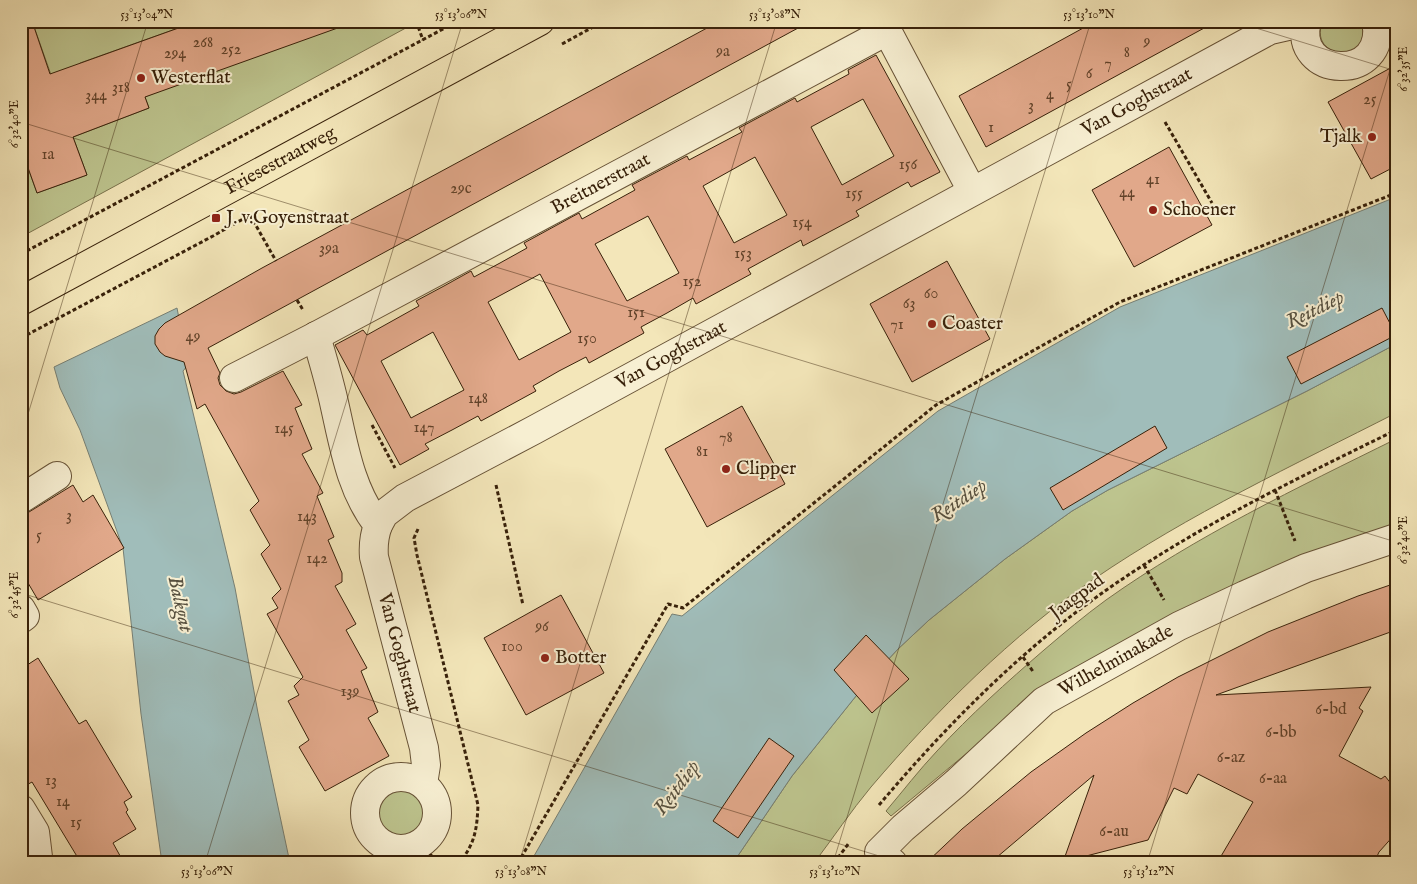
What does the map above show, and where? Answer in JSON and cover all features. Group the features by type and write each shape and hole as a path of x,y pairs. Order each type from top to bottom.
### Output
{"main road":[{"name":"Friesestraatweg","path":"21,301 540,21"}],"street":[{"name":"Van Goghstraat","path":"423,784 426,765 424,748 374,557 374,537 384,514 405,498 534,430 1270,30 1306,24 1305,39 1310,50 1317,59 1327,65 1339,68 1351,66 1361,61 1370,53 1376,42 1378,30 1376,21"},
{"path":"885,26 972,191"},
{"name":"Breitnerstraat","path":"234,378 316,336 885,26"},
{"path":"316,336 329,380 347,460 363,500 378,525"},
{"path":"21,499 56,476"},
{"name":"Wilhelminakade","path":"886,857 903,828 956,783 1044,701 1180,626 1244,595 1306,568 1396,538"},
{"path":"21,609 25,616 21,619"},
{"path":"21,809 35,832 38,857 31,863"}],"path":[{"path":"416,21 422,40"},
{"name":"Friesestraatweg","path":"21,254 458,21"},
{"path":"1156,126 1173,117"},
{"path":"1165,122 1212,203"},
{"path":"518,863 668,604 683,608 936,405 1120,302 1396,193"},
{"path":"250,215 276,261"},
{"path":"371,422 398,472"},
{"name":"Jaagpad","path":"878,807 956,719 992,684 1082,608 1187,538 1275,490 1396,430"},
{"path":"488,490 496,485 523,605"},
{"path":"1275,490 1306,568"},
{"path":"424,525 417,530 414,538 417,555 478,805 477,830 468,852 459,863"},
{"path":"1144,565 1180,626"},
{"path":"834,863 851,841"},
{"path":"419,863 431,855 435,863"}],"green space":[{"path":"32,21 198,21 80,63 61,103"},
{"path":"320,21 414,21 415,23 23,236 21,235 21,149 37,193 87,175 73,137 149,108 145,97"},
{"path":"1323,21 1361,21 1363,36 1359,45 1351,51 1331,50 1324,44 1320,34"},
{"path":"1396,344 1396,413 1281,471 1167,533 1094,579 1034,624 976,676 921,731 864,796 814,863 733,863 792,776 868,681 929,620 1005,559 1072,511 1108,490 1307,391"},
{"path":"1396,439 1396,526 1043,695 967,753 891,816 886,811 930,758 976,712 1044,650 1106,600 1211,534"},
{"path":"406,790 410,791 420,800 423,804 423,822 414,832 406,836 396,836 388,832 379,822 378,808 382,800 392,791"}],"water":[{"name":"Reitdiep","path":"1396,197 1396,344 1307,391 1108,490 1072,511 1005,559 929,620 868,681 792,776 733,863 530,863 672,614 682,616 938,411 1120,307"},
{"name":"Balkgat","path":"177,308 188,365 183,371 235,588 258,713 290,863 162,863 141,714 123,548 80,430 60,388 54,367"}],"building":[{"name":"Westerflat","path":"21,21 32,21 50,74 198,21 346,21 346,25 145,97 149,108 73,137 87,175 37,193 21,148"},
{"path":"720,21 811,21 208,348 220,373 218,378 220,385 226,391 234,394 241,392 283,371 302,405 295,408 312,449 302,454 323,493 317,496 334,537 328,540 342,573 342,582 335,586 356,624 346,630 367,668 361,671 378,712 368,718 389,756 325,791 299,747 309,740 288,701 299,695 294,686 303,677 267,614 278,608 272,598 281,589 261,554 270,545 250,510 259,501 205,404 197,409 184,362 165,356 160,352 155,344 155,336 165,323 262,268"},
{"path":"1096,21 1217,21 986,147 959,96"},
{"path":"876,55 940,172 911,187 908,182 856,211 859,216 803,246 801,240 748,269 751,274 696,304 693,298 641,327 644,333 589,363 586,357 559,371 533,386 536,391 481,421 478,416 425,444 429,449 400,465 335,345 363,330 367,335 419,306 416,301 471,271 474,277 527,248 524,243 579,213 582,219 635,190 632,185 687,156 689,160 742,132 739,128 795,98 797,102 849,74 848,70","holes":["863,99 894,156 842,185 811,127","755,157 787,215 734,243 703,186","648,216 679,273 627,301 595,244","540,274 571,332 519,360 488,302","433,332 464,390 411,418 381,361"]},
{"name":"Tjalk","path":"1396,65 1396,166 1371,179 1328,102"},
{"name":"Schoener","path":"1169,147 1212,225 1134,267 1092,190"},
{"name":"Coaster","path":"947,261 990,339 912,382 870,304"},
{"path":"1382,308 1396,335 1301,384 1287,357"},
{"name":"Clipper","path":"742,406 785,484 707,527 665,449"},
{"path":"1155,426 1167,448 1063,510 1050,488"},
{"path":"73,485 83,502 93,495 124,548 38,600 21,571 21,515"},
{"path":"1396,583 1396,630 1216,695 1371,687 1359,708 1363,711 1339,756 1381,779 1385,776 1396,790 1396,833 1379,852 1374,863 1217,863 1253,802 1198,774 1187,794 1174,788 1148,840 1063,862 1094,775 990,863 926,863 962,829 1031,772 1133,703 1178,677 1268,632"},
{"name":"Botter","path":"561,595 604,673 526,715 484,638"},
{"path":"866,635 909,679 872,713 834,670"},
{"path":"38,658 79,724 86,720 132,797 124,802 128,810 126,812 136,829 113,843 124,863 81,863 32,782 21,788 21,669"},
{"path":"769,738 794,756 738,838 713,821"}],"place":[{"name":"Westerflat","path":"141,78"},
{"name":"Tjalk","path":"1372,137"},
{"name":"Schoener","path":"1153,210"},
{"name":"J. v.Goyenstraat","path":"216,218"},
{"name":"Coaster","path":"932,324"},
{"name":"Clipper","path":"726,469"},
{"name":"Botter","path":"545,658"}]}
